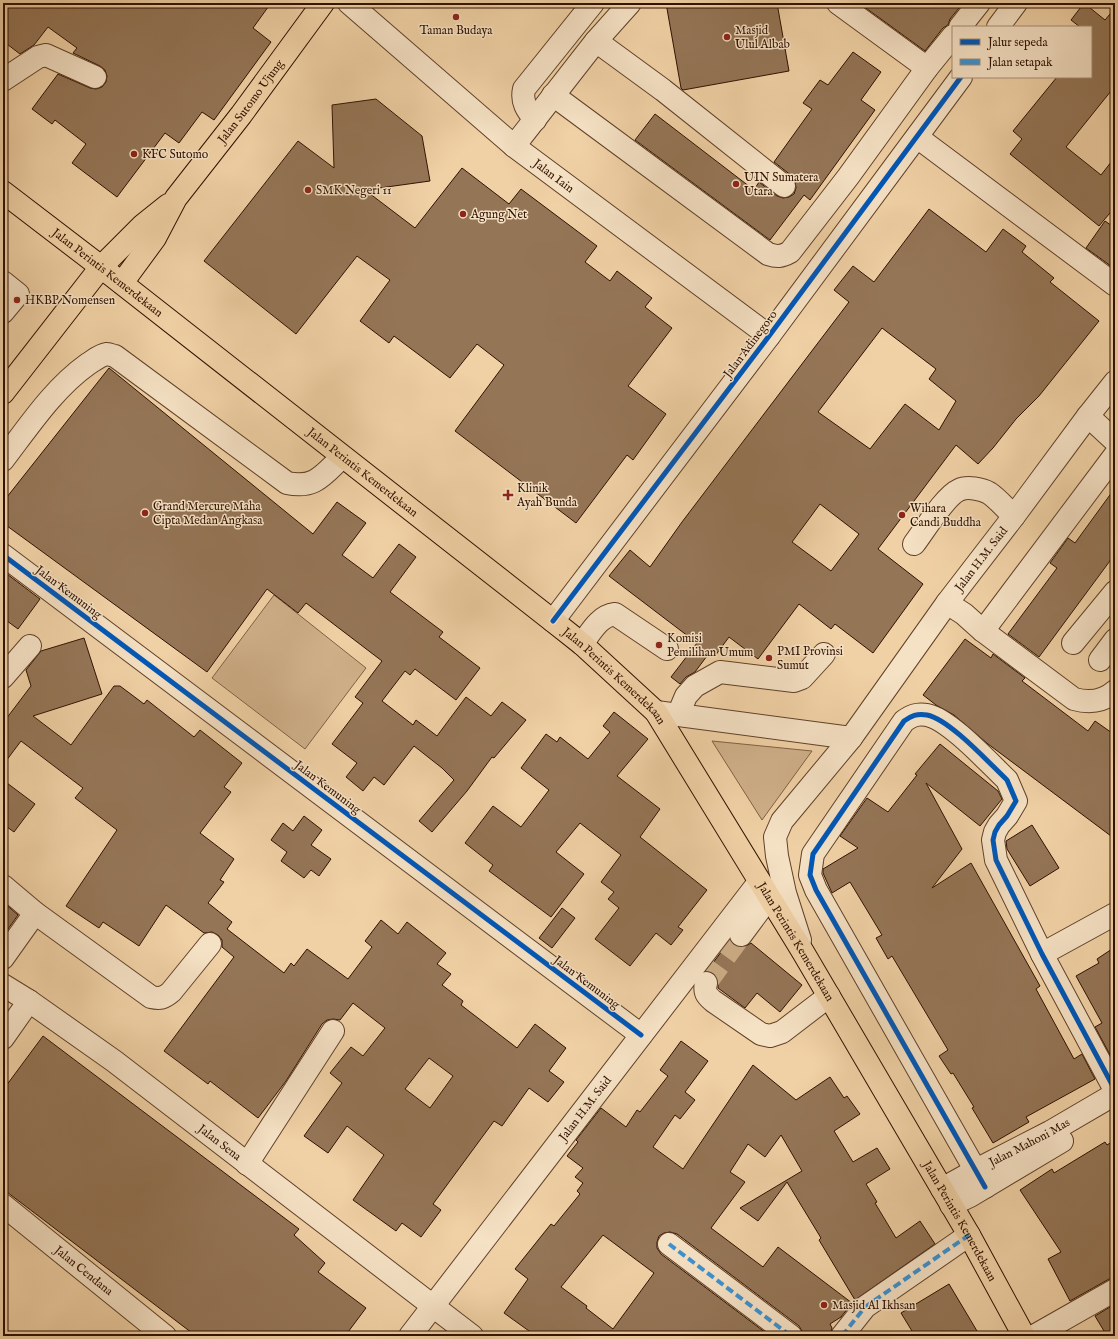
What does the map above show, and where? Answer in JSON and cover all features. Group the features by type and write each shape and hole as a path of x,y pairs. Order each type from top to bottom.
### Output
{"main road":[{"name":"Jalan Sutomo Ujung","path":"122,283 155,238 176,198 241,115 323,3"},
{"name":"Jalan Perintis Kemerdekaan","path":"3,192 122,283 582,644 656,712 829,996 969,1234 1024,1336"},
{"name":"Jalan Sutomo Ujung","path":"3,392 101,267 143,225 176,198"}],"street":[{"name":"Jalan Iain","path":"349,3 514,146 769,336"},
{"path":"535,120 525,106 522,97 524,89 593,3"},
{"path":"514,146 596,41 630,3"},
{"path":"838,3 927,68"},
{"path":"961,26 979,3"},
{"path":"999,26 1016,3"},
{"path":"553,96 768,254 777,257 783,256 790,252 848,177 927,68 952,37"},
{"path":"596,41 663,90 784,186"},
{"path":"3,80 38,57 46,55 95,77"},
{"name":"Jalan Adinegoro","path":"553,621 769,336 960,78"},
{"path":"917,137 1115,285"},
{"path":"3,282 18,294 3,312"},
{"path":"3,460 38,414 62,386 74,374 102,355 108,354 116,356 287,483 297,485 311,483 321,477 342,457"},
{"name":"Jalan H.M. Said","path":"803,952 785,893 777,856 775,837 782,821 851,738 947,603 1115,382"},
{"path":"1088,416 1115,441"},
{"path":"984,631 1115,455"},
{"path":"914,544 947,499 960,489 968,488 982,490 989,493 1014,516"},
{"name":"Jalan Kemuning","path":"3,555 642,1035"},
{"path":"1073,643 1115,592"},
{"path":"947,603 964,614 984,631 1074,699 1085,702 1096,701 1105,698 1115,691"},
{"path":"582,644 598,622 606,616 615,614 667,649"},
{"path":"1100,660 1115,640"},
{"path":"3,677 30,646"},
{"path":"678,715 686,696 695,686 720,672 794,681 802,678 824,654"},
{"path":"656,712 851,738"},
{"path":"980,1178 816,890 810,875 813,854 904,721 911,715 925,714 940,720 951,727 1007,780 1012,789 1016,801 1007,816 999,825 993,840 996,860 1042,954 1115,1090"},
{"path":"3,886 36,914 151,997 158,999 171,992 210,944"},
{"path":"741,935 764,889"},
{"name":"Jalan H.M. Said","path":"410,1336 642,1035 764,889"},
{"path":"3,958 36,914"},
{"path":"1042,954 1115,914"},
{"path":"706,983 704,989 706,995 762,1034 770,1036 782,1032 829,996"},
{"name":"Jalan Sena","path":"3,985 29,1001 114,1061 472,1336"},
{"path":"3,1038 29,1001"},
{"path":"247,1164 333,1031"},
{"name":"Jalan Mahoni Mas","path":"980,1178 1050,1132 1115,1094"},
{"name":"Jalan Mahoni Mas","path":"947,1197 980,1178 1115,1110"},
{"name":"Jalan Cendana","path":"3,1205 165,1336"},
{"path":"842,1336 865,1307 969,1234"},
{"path":"669,1244 791,1336"},
{"path":"1034,1336 1115,1290"}],"shaded area":[{"path":"274,595 366,668 305,749 212,678"},
{"path":"712,741 812,751 762,820"}],"building":[{"path":"3,3 271,3 253,28 271,42 214,120 202,112 179,143 165,133 117,197 72,163 86,144 55,120 52,124 32,109 58,74 90,88 96,89 102,87 106,82 107,76 105,70 73,53 77,48 48,27 34,45 20,54 3,41"},
{"name":"Masjid Ulul Albab","path":"666,3 777,3 789,71 683,90 681,88"},
{"path":"859,3 963,3 950,19 948,25 943,28 925,51"},
{"path":"1084,3 1105,20 1115,8 1115,86 1066,147 1101,175 1115,157 1115,207 1099,226 1010,154 1022,139 1013,131 1056,78 1092,78 1092,26 1079,26 1071,20"},
{"path":"853,52 881,72 861,100 875,110 810,200 804,195 770,240 635,140 655,114 754,190 759,182 777,196 783,198 789,197 794,194 796,188 795,181 792,176 774,162 812,109 803,103 820,80 828,85"},
{"path":"376,99 422,136 430,181 365,190 415,228 462,168 509,204 521,189 597,246 585,262 610,281 617,271 652,298 645,307 672,328 628,386 666,414 633,460 627,455 576,523 455,431 504,365 477,344 450,378 394,336 389,343 360,321 390,280 357,256 296,334 204,261 298,141 334,168 332,105"},
{"path":"929,209 986,252 1003,229 1026,246 1022,252 1054,278 1050,282 1099,321 1039,396 1016,419 978,464 956,445 878,549 923,584 873,653 835,624 831,629 799,604 758,659 729,637 715,656 710,652 695,672 686,677 680,684 671,677 697,643 609,576 630,550 650,567 682,522 849,302 834,290 853,266 874,282","holes":["882,328 936,369 929,379 956,401 939,430 905,404 870,449 818,412","820,504 859,534 831,571 792,542"]},
{"path":"1105,221 1115,228 1115,269 1086,248"},
{"name":"Grand Mercure Maha Cipta Medan Angkasa","path":"109,368 313,534 337,502 366,523 342,555 373,578 399,544 416,557 390,592 443,632 439,637 480,668 456,700 415,669 410,675 405,671 382,701 413,725 416,720 437,736 466,697 491,716 502,702 526,720 494,758 492,757 467,791 432,832 419,821 454,780 442,768 414,746 384,785 374,777 363,791 346,777 357,763 332,744 363,703 355,697 382,661 306,603 298,613 267,589 207,672 3,523 3,502"},
{"path":"1115,488 1115,554 1039,657 1008,634 1057,568 1050,563 1068,538 1075,543"},
{"path":"3,571 40,599 18,629 3,618"},
{"path":"84,638 102,694 33,716 71,745 114,686 120,686 144,704 147,700 194,737 200,730 242,763 224,787 231,792 200,833 234,859 220,880 224,882 208,903 232,922 227,929 284,973 291,963 294,966 307,949 348,979 372,947 365,941 381,920 398,934 407,922 446,953 437,964 451,974 442,985 463,1001 461,1005 517,1048 535,1024 566,1048 549,1071 564,1082 548,1102 529,1088 502,1126 494,1121 433,1204 441,1210 421,1237 402,1223 396,1231 353,1200 384,1155 347,1126 328,1153 304,1136 342,1083 330,1073 351,1047 363,1056 385,1028 353,1003 340,1020 327,1020 322,1024 286,1081 258,1118 210,1081 208,1084 164,1051 234,957 222,947 222,940 218,935 212,932 204,933 166,905 139,946 103,922 99,928 66,906 117,830 75,798 83,788 21,741 3,765 3,723 31,686 26,670 41,651","holes":["429,1058 453,1076 430,1108 405,1089"]},
{"path":"965,639 991,658 993,654 1025,678 1022,681 1088,731 1095,721 1115,735 1115,839 988,744 954,715 936,705 923,695"},
{"path":"614,712 648,739 617,776 660,809 640,837 707,890 678,927 683,930 671,945 656,933 630,966 595,939 619,908 608,899 614,892 601,882 621,855 580,823 556,852 584,874 551,917 489,871 493,865 465,843 493,806 521,827 549,790 521,768 546,734 557,742 560,737 588,759 610,732 603,726"},
{"path":"940,744 998,791 1002,799 980,826 926,783 962,849 932,888 971,863 1040,986 1036,989 1074,1059 1082,1054 1095,1079 1026,1117 1029,1122 993,1143 972,1108 974,1107 953,1073 951,1074 939,1056 948,1050 892,956 888,959 876,938 882,935 850,882 832,893 823,873 823,869 858,848 840,836 867,798 888,812 917,775 915,774"},
{"path":"3,780 35,804 14,832 3,824"},
{"path":"304,816 322,830 311,845 331,859 319,876 311,870 304,878 281,861 287,852 271,840 283,823 293,831"},
{"path":"1032,825 1059,868 1030,886 1007,849 1006,841"},
{"path":"3,902 18,915 3,936"},
{"path":"562,908 575,918 552,948 539,938"},
{"path":"730,940 734,945 740,947 751,943 802,985 780,1012 757,993 745,1008 718,988 718,978 714,973 707,971"},
{"path":"1115,947 1115,1064 1095,1027 1102,1023 1076,976 1099,963 1097,959"},
{"path":"43,1036 299,1229 294,1235 325,1263 318,1272 366,1308 345,1336 196,1336 3,1189 3,1090"},
{"path":"681,1041 708,1061 685,1092 695,1100 680,1119 675,1115 653,1147 683,1169 753,1065 796,1100 830,1077 844,1098 847,1096 860,1114 834,1131 853,1162 877,1148 890,1169 866,1184 877,1202 875,1203 896,1238 920,1221 935,1244 855,1300 819,1240 821,1238 787,1182 758,1221 740,1208 802,1171 781,1135 765,1157 748,1144 730,1172 745,1182 711,1228 763,1267 778,1247 852,1303 841,1317 830,1324 832,1328 830,1336 803,1336 799,1326 677,1234 670,1232 659,1236 657,1248 661,1254 770,1336 536,1336 504,1313 528,1279 515,1269 551,1224 554,1226 580,1194 577,1191 583,1183 575,1177 583,1168 567,1156 578,1142 576,1140 601,1108 626,1127 637,1110 640,1112 668,1076 660,1070","holes":["603,1235 654,1273 613,1329 586,1308 587,1306 561,1287"]},
{"path":"1115,1140 1115,1278 1109,1279 1070,1301 1048,1259 1061,1252 1020,1190 1052,1169 1054,1173 1105,1142 1107,1145"},
{"path":"949,1284 980,1336 915,1336 901,1313"},
{"path":"1115,1304 1115,1336 1107,1336 1095,1316"}],"tunnel":[{"path":"706,983 741,935"}],"marked path":[{"path":"842,1336 865,1307 969,1235"},
{"path":"669,1244 791,1336"}],"cycle path":[{"path":"553,621 769,336 960,78"},
{"path":"3,555 641,1035"},
{"path":"985,1187 816,890 810,875 813,854 904,721 914,715 927,715 946,724 1007,780 1016,801 995,832 993,840 996,860 1042,954 1115,1090"}],"place":[{"name":"Taman Budaya","path":"456,17"},
{"name":"Masjid Ulul Albab","path":"727,37"},
{"name":"KFC Sutomo","path":"134,154"},
{"name":"UIN Sumatera Utara","path":"736,184"},
{"name":"SMK Negeri 11","path":"308,190"},
{"name":"Agung Net","path":"463,214"},
{"name":"HKBP Nomensen","path":"17,300"},
{"name":"Klinik Ayah Bunda","path":"508,495"},
{"name":"Grand Mercure Maha Cipta Medan Angkasa","path":"145,513"},
{"name":"Wihara Candi Buddha","path":"902,515"},
{"name":"Komisi Pemilihan Umum","path":"659,645"},
{"name":"PMI Provinsi Sumut","path":"769,658"},
{"name":"Masjid Al Ikhsan","path":"824,1305"}]}
